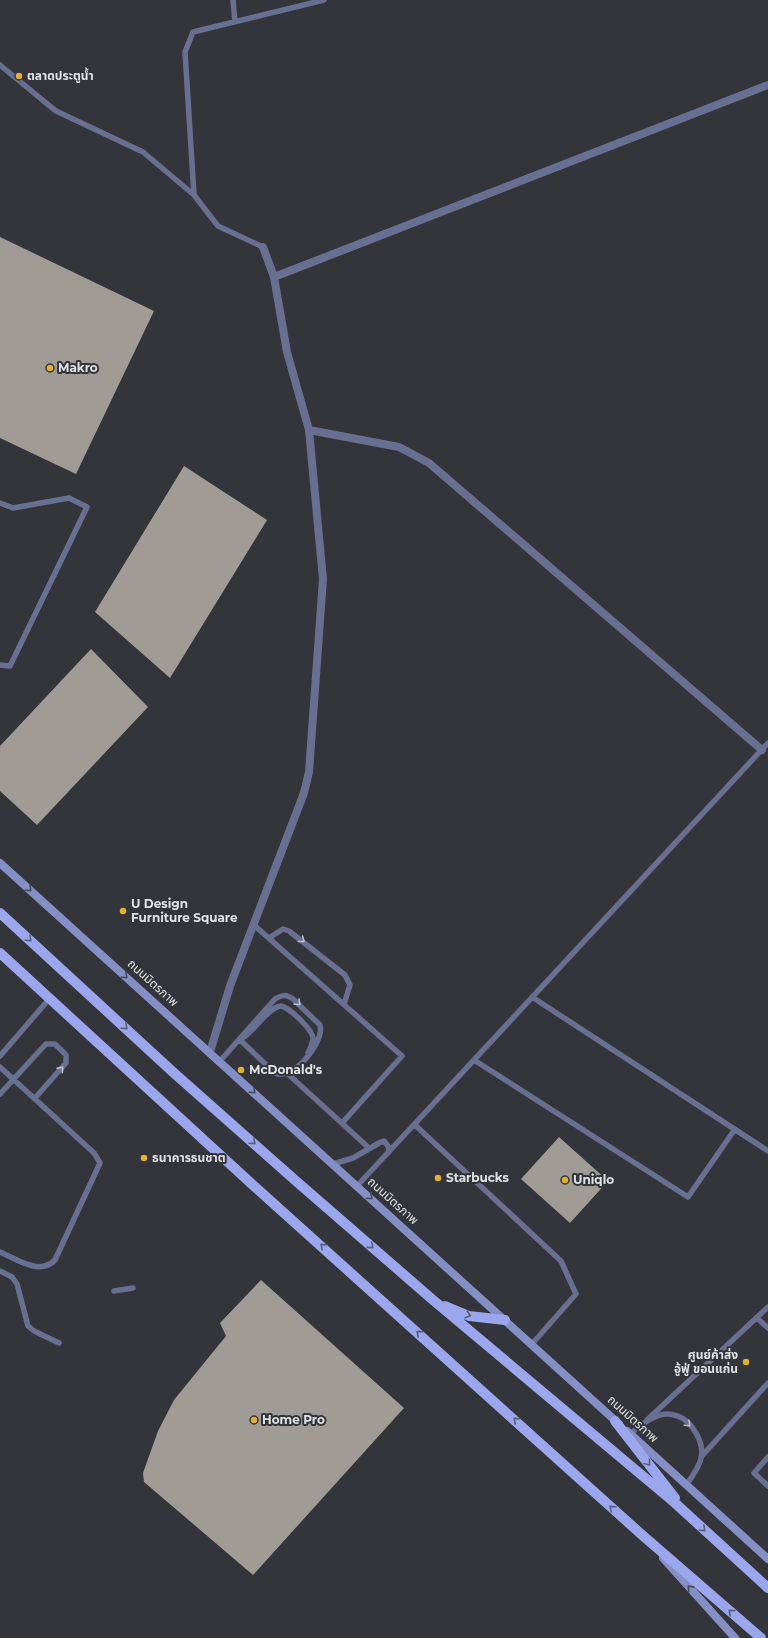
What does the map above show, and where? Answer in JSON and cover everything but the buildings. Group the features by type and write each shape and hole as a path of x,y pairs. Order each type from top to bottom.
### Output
{"main road":[{"name":"ถนนมิตรภาพ","path":"0,863 532,1344 615,1421 767,1556"},
{"path":"0,913 180,1078 433,1300 689,1516 768,1588"},
{"path":"0,953 51,998 254,1186 641,1534 761,1638"},
{"path":"433,1300 469,1316 505,1320"},
{"path":"615,1421 689,1516"},
{"path":"641,1534 735,1638"}],"street":[{"path":"274,277 768,85"},
{"path":"210,1052 230,986 304,793 308,772 323,579 309,430 288,352 274,277 263,247"},
{"path":"309,430 399,447 429,463 762,750"}],"lane":[{"path":"233,0 235,22"},
{"path":"194,195 185,52 193,32 324,0"},
{"path":"0,65 56,111 143,152 194,195 218,226 263,247"},
{"path":"0,503 13,508 69,498 87,507 10,666 0,665"},
{"path":"357,1186 768,743"},
{"path":"254,925 402,1056 342,1123"},
{"path":"269,938 283,929 289,931 345,975 350,985 344,1004"},
{"path":"220,1061 275,999 282,995 288,995 320,1025 321,1030 320,1039 316,1047 288,1074 282,1075 275,1073 240,1040"},
{"path":"532,997 768,1151"},
{"path":"0,1056 51,998"},
{"path":"240,1040 250,1034 273,1009 281,1006 286,1007 311,1030 313,1041 306,1057"},
{"path":"0,1094 46,1044 55,1044 66,1056 66,1063 35,1098"},
{"path":"474,1060 688,1197 734,1129"},
{"path":"0,1067 97,1156 99,1168 55,1260 51,1264 46,1267 35,1267 0,1252"},
{"path":"288,1074 369,1148"},
{"path":"415,1124 561,1261 576,1294 532,1344"},
{"path":"333,1164 353,1158 384,1141 388,1146 389,1152"},
{"path":"0,1271 12,1277 18,1284 28,1326 34,1331 59,1343"},
{"path":"114,1291 133,1288"},
{"path":"630,1434 648,1420 768,1307"},
{"path":"757,1318 768,1328"},
{"path":"701,1457 768,1383"},
{"path":"648,1420 674,1414 688,1423 702,1443 701,1457 696,1473 686,1485"},
{"path":"768,1457 754,1473 768,1486"}],"place":[{"name":"ตลาดประตูน้ำ","path":"19,76"},
{"name":"Makro","path":"50,368"},
{"name":"U Design Furniture Square","path":"123,911"},
{"name":"McDonald's","path":"241,1070"},
{"name":"ธนาคารธนชาต","path":"144,1158"},
{"name":"Starbucks","path":"438,1178"},
{"name":"Uniqlo","path":"565,1180"},
{"name":"ศูนย์ค้าส่ง อู้ฟู่ ขอนแก่น","path":"746,1362"},
{"name":"Home Pro","path":"254,1420"}]}
